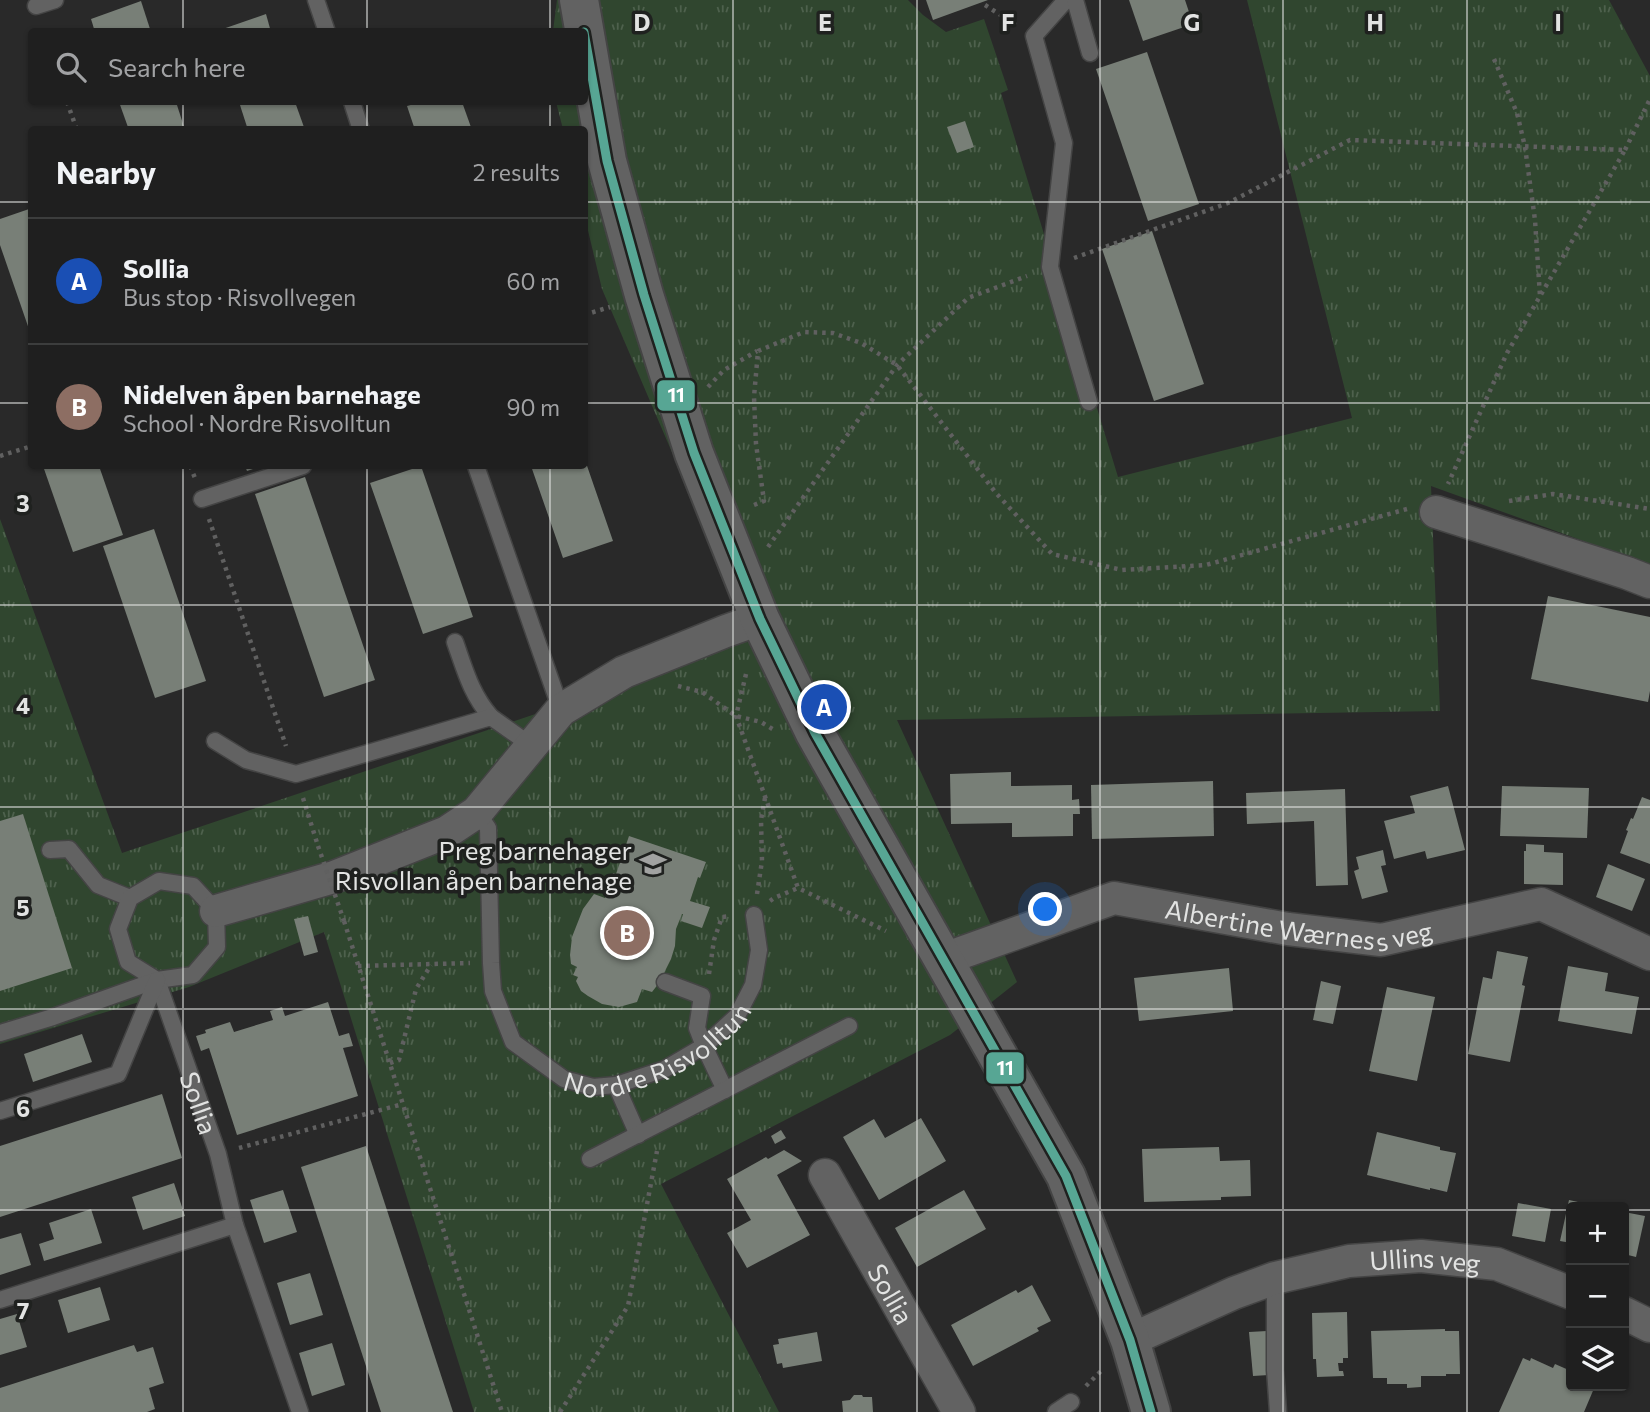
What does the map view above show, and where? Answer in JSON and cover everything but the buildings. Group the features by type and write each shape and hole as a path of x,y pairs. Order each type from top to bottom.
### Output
{"street":[{"path":"579,0 584,28"},
{"path":"588,52 607,161 644,295 694,453 760,619 815,733 1066,1176 1130,1340 1151,1412"},
{"path":"1436,512 1650,582"},
{"path":"216,911 346,872 447,832 477,812 562,710 624,672 760,619"},
{"name":"Albertine Wærness veg","path":"944,959 1114,898 1288,929 1381,940 1541,904 1650,954"},
{"name":"Sollia","path":"825,1175 959,1412"},
{"name":"Ullins veg","path":"1130,1340 1234,1293 1275,1278 1349,1261 1421,1256 1497,1264 1566,1291"},
{"path":"1629,1316 1650,1326"}],"lane":[{"path":"36,6 54,0"},
{"path":"316,0 326,28"},
{"path":"1066,0 1034,36 1064,143 1050,267 1089,402"},
{"path":"1075,0 1090,53"},
{"path":"353,105 360,126"},
{"path":"202,499 294,469"},
{"path":"477,469 562,710"},
{"path":"455,642 472,691 491,717 532,746"},
{"path":"215,741 246,760 296,774 491,717"},
{"name":"Nordre Risvolltun","path":"477,812 488,828 494,991 513,1042 564,1079 593,1087 616,1085 665,1069 704,1046 737,1016 753,985 759,950 754,915"},
{"path":"50,850 69,849 98,885 130,898"},
{"path":"0,1033 157,980 193,975 217,947 216,911 193,886 159,881 130,898 118,929 128,962 157,980"},
{"path":"0,1111 118,1074 157,980"},
{"name":"Sollia","path":"157,980 218,1154 235,1225 300,1412"},
{"path":"665,982 702,996 697,1027 725,1090"},
{"path":"590,1160 849,1026"},
{"path":"616,1085 638,1135"},
{"path":"0,1300 235,1225"},
{"path":"1275,1278 1278,1412"},
{"path":"1056,1412 1071,1402"}],"path":[{"path":"985,5 1034,36"},
{"path":"1494,59 1517,113 1525,147 1535,220 1540,297"},
{"path":"677,401 704,392 724,370 758,351 804,332 833,333 861,342 897,365 996,493 1052,554 1122,570 1206,565 1412,508 1436,512 1507,353 1625,150 1650,99"},
{"path":"69,105 76,126"},
{"path":"739,567 762,554 897,365 968,298 1228,203 1350,140 1625,150"},
{"path":"588,314 606,308"},
{"path":"721,520 764,501 756,444 754,397 758,351"},
{"path":"0,456 28,447"},
{"path":"191,469 296,774 502,1412"},
{"path":"1501,502 1553,495 1650,509"},
{"path":"760,619 736,716 798,888 895,935"},
{"path":"676,685 702,692 736,716 761,722 785,738 815,733"},
{"path":"754,915 762,861 761,820 765,797"},
{"path":"774,898 798,888"},
{"path":"707,984 714,940"},
{"path":"358,966 491,963"},
{"path":"390,1063 399,1060 416,989 432,964"},
{"path":"218,1154 403,1104"},
{"path":"560,1412 628,1306 657,1149 657,1125"}],"green space":[{"path":"557,0 908,0 946,32 984,19 1008,90 1001,93 1118,477 1352,418 1247,0 1609,0 1650,76 1650,565 1431,486 1440,711 897,720 1017,982 950,1035 661,1184 779,1412 474,1412 324,932 189,987 0,1044 0,519 122,853 565,704 743,618 602,289 588,231 588,126 562,126 557,105 588,105 588,28 553,28"}],"transit line":[{"name":"11","path":"588,54 607,161 644,295 694,453 760,619 815,733 1066,1176 1130,1340 1151,1412"}],"place":[{"name":"Sollia","path":"824,707"},
{"name":"Preg barnehager Risvollan åpen barnehage","path":"653,864"},
{"name":"Nidelven åpen barnehage","path":"627,933"}]}
